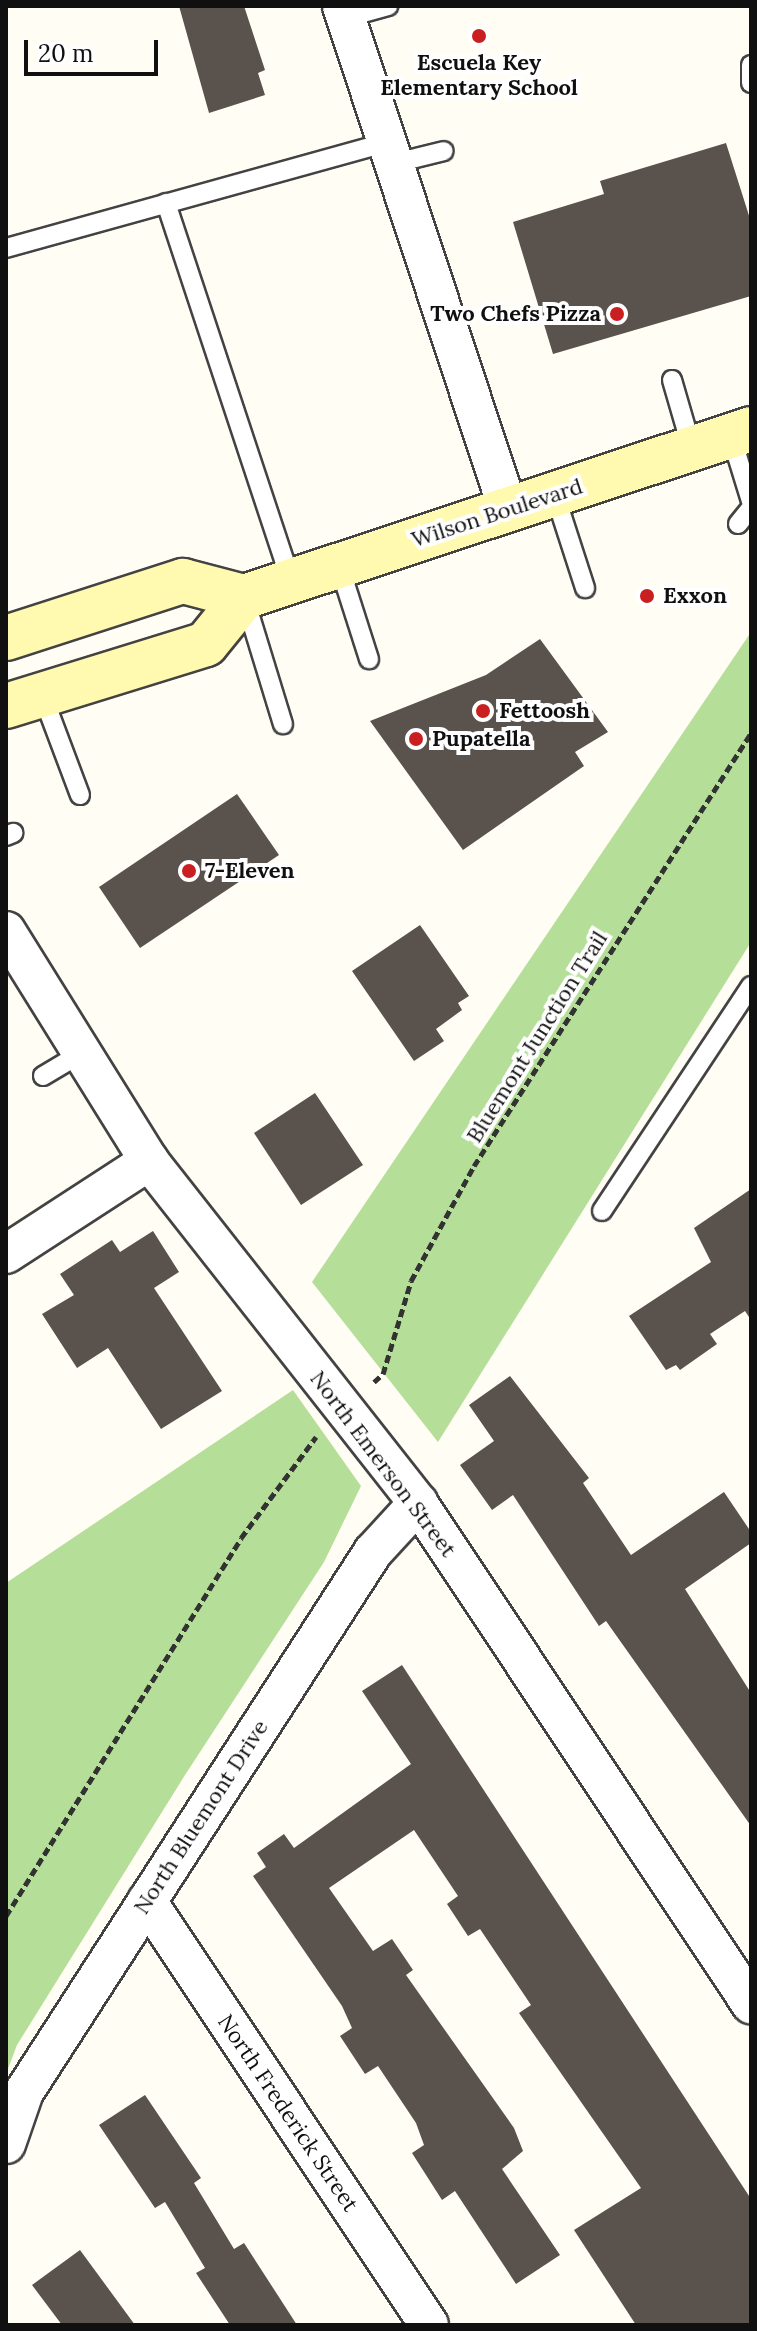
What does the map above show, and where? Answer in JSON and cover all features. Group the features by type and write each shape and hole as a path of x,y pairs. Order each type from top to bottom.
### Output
{"main road":[{"name":"Wilson Boulevard","path":"244,597 725,438"},
{"path":"6,638 183,581 244,597 206,644 24,700"}],"street":[{"path":"344,12 508,509"},
{"name":"North Emerson Street","path":"6,931 149,1161 418,1503 751,2004"},
{"path":"6,1254 149,1161"},
{"name":"North Bluemont Drive","path":"6,2144 24,2092 373,1552 418,1503"},
{"name":"North Frederick Street","path":"147,1901 429,2325"}],"lane":[{"path":"344,12 388,6"},
{"path":"751,65 751,83"},
{"path":"6,248 166,203 391,152 444,151"},
{"path":"166,203 291,581"},
{"path":"672,380 725,438 751,501"},
{"path":"555,495 585,588"},
{"path":"738,524 751,508"},
{"path":"339,565 369,659"},
{"path":"244,597 283,724"},
{"path":"24,700 80,795"},
{"path":"602,1211 751,986"},
{"path":"43,1076 80,1054"}],"path":[{"name":"Bluemont Junction Trail","path":"383,1374 411,1281 474,1166 751,733"},
{"path":"6,1916 241,1538 326,1428"}],"green space":[{"path":"751,632 751,942 438,1442 312,1282"},
{"path":"293,1390 361,1486 324,1562 185,1775 17,2045 6,2074 6,1583"}],"building":[{"path":"179,6 244,6 265,70 258,73 265,95 209,113"},
{"path":"726,143 751,222 751,296 553,354 513,222 604,194 600,181"},
{"path":"540,639 608,732 575,752 584,766 463,850 370,721 486,675"},
{"name":"7-Eleven","path":"237,794 279,855 140,948 99,887"},
{"path":"420,925 469,996 458,1003 462,1010 436,1029 444,1041 414,1061 352,971"},
{"path":"315,1093 363,1165 301,1205 254,1133"},
{"path":"751,1189 751,1320 745,1311 710,1334 717,1344 680,1370 676,1365 666,1370 629,1316 711,1262 694,1228"},
{"path":"153,1231 179,1272 154,1288 222,1391 161,1429 108,1348 77,1368 42,1314 74,1295 60,1274 112,1240 120,1252"},
{"path":"510,1376 589,1478 583,1483 631,1555 724,1492 751,1532 751,1543 685,1589 751,1693 751,1826 606,1621 599,1626 513,1495 492,1510 460,1465 494,1441 469,1405"},
{"path":"402,1665 751,2199 751,2325 636,2325 574,2230 641,2188 519,2013 531,2005 480,1929 468,1936 447,1904 458,1896 414,1830 329,1888 373,1951 392,1939 413,1970 406,1975 514,2128 523,2151 502,2169 560,2255 516,2284 455,2191 442,2200 412,2153 424,2145 416,2123 378,2066 365,2074 340,2036 352,2028 342,2006 253,1876 266,1867 257,1853 284,1834 294,1848 411,1764 362,1691"},
{"path":"145,2095 201,2178 194,2183 234,2249 244,2243 297,2325 230,2325 196,2273 205,2268 165,2202 155,2208 99,2125"},
{"path":"80,2250 135,2325 62,2325 32,2285"}],"place":[{"name":"Escuela Key Elementary School","path":"479,36"},
{"name":"Two Chefs Pizza","path":"617,314"},
{"name":"Exxon","path":"647,596"},
{"name":"Fettoosh","path":"483,711"},
{"name":"Pupatella","path":"416,739"},
{"name":"7-Eleven","path":"189,871"}]}
